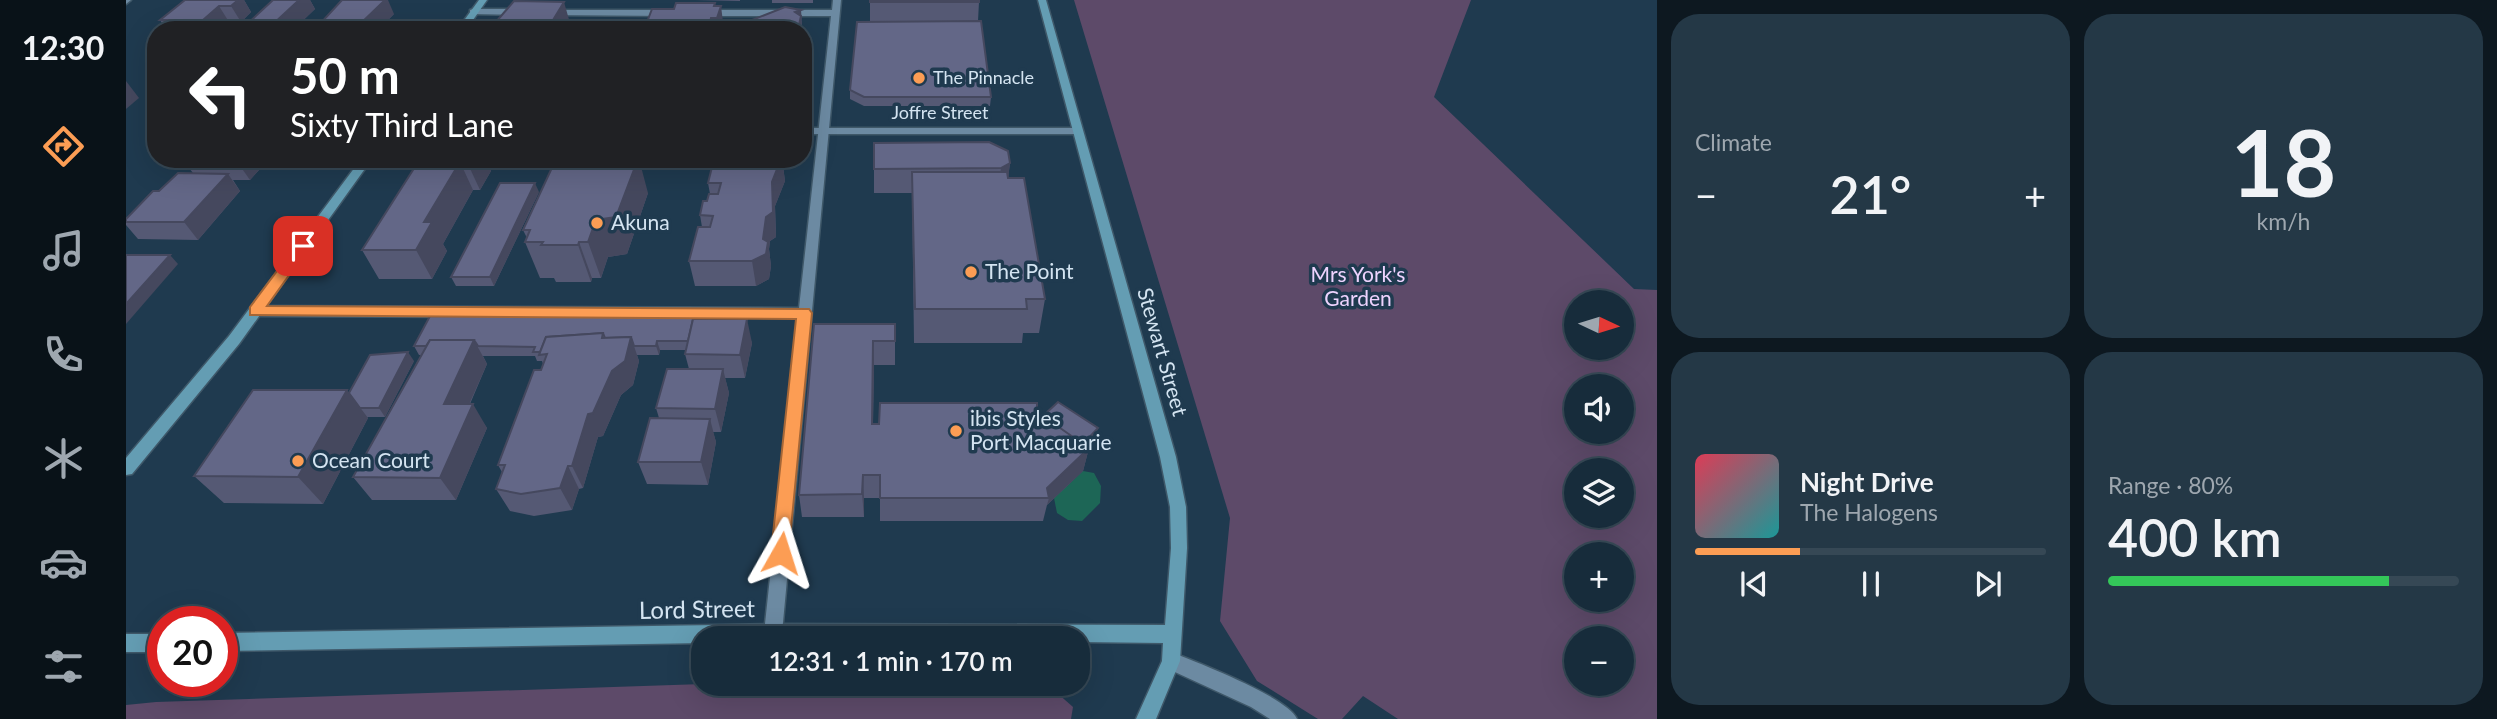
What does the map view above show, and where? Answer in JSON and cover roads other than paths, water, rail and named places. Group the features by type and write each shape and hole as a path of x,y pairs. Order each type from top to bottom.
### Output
{"street":[{"name":"Stewart Street","path":"1042,0 1168,457 1178,507 1179,548 1171,661 1146,719"},
{"path":"467,21 478,4 530,12"},
{"path":"696,13 836,7 774,626"},
{"path":"544,12 682,13"},
{"name":"Joffre Street","path":"812,131 1077,131"},
{"path":"126,468 255,311 360,168"},
{"path":"255,311 804,313"},
{"name":"Lord Street","path":"238,642 691,634"},
{"name":"Lord Street","path":"1090,634 1173,634"},
{"path":"126,643 147,643"},
{"path":"1171,661 1258,700 1287,719"}],"place":[{"name":"The Pinnacle","path":"919,78"},
{"name":"Akuna","path":"597,223"},
{"name":"The Point","path":"971,272"},
{"name":"ibis Styles Port Macquarie","path":"956,431"},
{"name":"Ocean Court","path":"298,461"}],"park label":[{"name":"Mrs York's Garden","path":"1358,287"}]}
